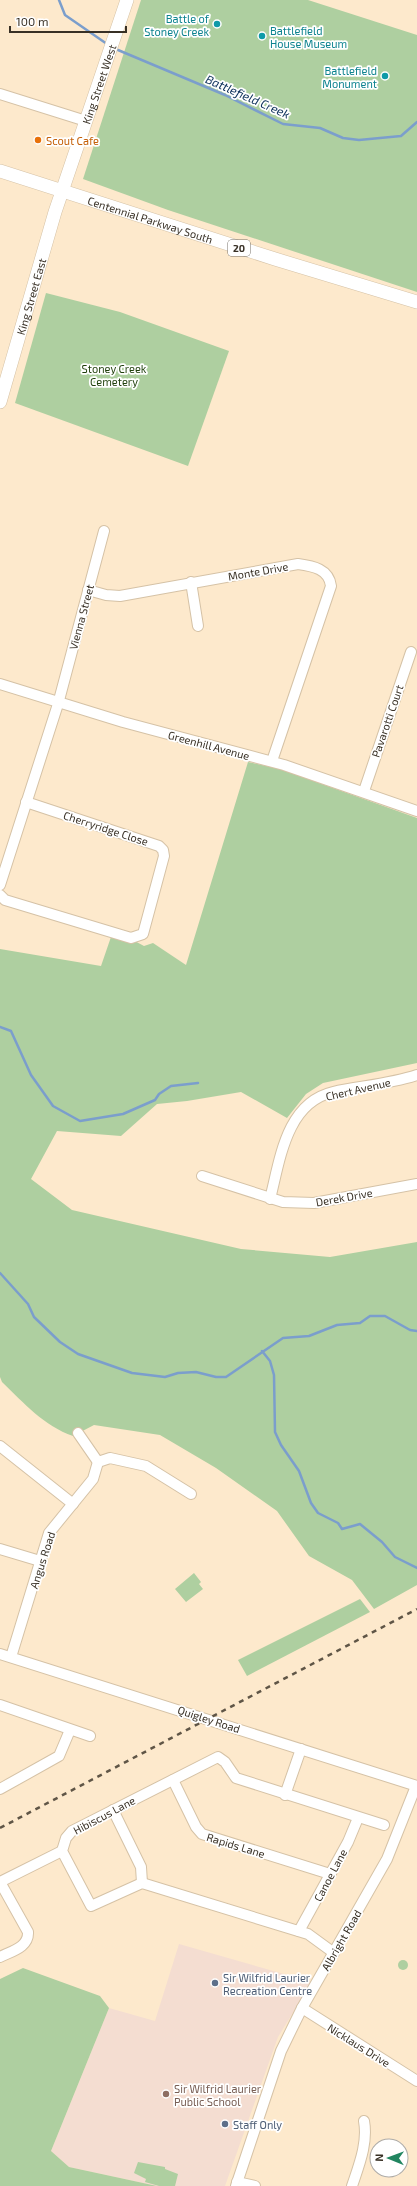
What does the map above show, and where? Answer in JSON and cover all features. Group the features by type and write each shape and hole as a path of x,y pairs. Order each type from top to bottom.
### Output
{"main road":[{"name":"King Street West","path":"63,191 126,0"},
{"name":"Centennial Parkway South","path":"0,171 275,259 417,302"},
{"name":"King Street East","path":"0,402 37,270 63,191"}],"street":[{"path":"0,94 86,121"},
{"name":"Vienna Street","path":"58,704 104,531"},
{"name":"Monte Drive","path":"88,590 106,595 120,596 191,582 298,564 318,568 326,573 330,580 329,593 272,761"},
{"path":"191,582 198,626"},
{"name":"Pavarotti Court","path":"364,791 410,652"},
{"name":"Greenhill Avenue","path":"0,684 58,704 272,761 364,791 417,811"},
{"path":"0,885 58,704"},
{"name":"Cherryridge Close","path":"0,895 5,900 132,938 143,934 164,856 163,850 159,846 26,802"},
{"name":"Chert Avenue","path":"270,1199 288,1134 303,1110 326,1094 417,1075"},
{"name":"Derek Drive","path":"202,1176 270,1199 282,1202 314,1204 417,1184"},
{"path":"78,1434 98,1462 110,1458 146,1466 191,1494"},
{"path":"0,1446 73,1504"},
{"name":"Angus Road","path":"11,1658 50,1533 93,1479 98,1462"},
{"path":"0,1550 40,1562"},
{"name":"Quigley Road","path":"0,1654 416,1786"},
{"path":"0,1705 90,1736"},
{"path":"0,1789 56,1758 64,1748 70,1730"},
{"path":"285,1795 301,1749"},
{"name":"Hibiscus Lane","path":"62,1851 66,1838 72,1830 218,1757 225,1762 236,1778 285,1795 384,1825"},
{"name":"Rapids Lane","path":"173,1780 196,1827 202,1834 330,1874"},
{"name":"Albright Road","path":"237,2184 281,2051 302,2008 387,1860 416,1786"},
{"path":"112,1810 141,1866 142,1883"},
{"name":"Canoe Lane","path":"299,1931 358,1818"},
{"path":"0,1957 25,1944 28,1939 28,1932 0,1882 62,1851 91,1906 142,1883 308,1934 334,1953"},
{"name":"Nicklaus Drive","path":"302,2008 417,2081"},
{"path":"352,2186 367,2132 364,2120"},
{"path":"237,2184 255,2186"}],"shaded area":[{"name":"Sir Wilfrid Laurier Public School","path":"179,1944 312,1982 278,2037 225,2186 157,2186 69,2167 51,2151 109,2008 155,2021"}],"green space":[{"path":"141,0 308,0 417,35 417,292 168,210 83,179"},
{"name":"Stoney Creek Cemetery","path":"46,293 120,312 229,351 188,466 15,403"},
{"path":"248,762 280,769 417,818 417,1063 323,1083 306,1094 287,1118 241,1092 187,1101 157,1104 121,1136 57,1131 31,1179 72,1210 241,1249 330,1257 417,1242 417,1585 374,1609 352,1580 309,1556 277,1511 216,1468 160,1435 94,1425 73,1436 63,1432 26,1406 2,1382 0,1377 0,949 101,966 112,934 131,939 144,946 153,943 186,965"},
{"path":"194,1573 201,1582 199,1584 203,1589 186,1602 175,1589"},
{"path":"360,1599 370,1612 247,1676 238,1660"},
{"path":"401,1960 405,1960 407,1961 407,1969 401,1970 398,1967 398,1963"},
{"path":"23,1968 100,1996 109,2008 51,2151 69,2167 157,2186 0,2186 0,1979"},
{"path":"138,2162 165,2167 165,2169 178,2174 175,2186 159,2186 145,2182 146,2179 134,2173"}],"waterway":[{"name":"Battlefield Creek","path":"59,0 65,15 107,44"},
{"name":"Battlefield Creek","path":"118,50 225,95 283,124 320,128 343,138 359,140 401,136 417,122"},
{"path":"0,1027 11,1031 31,1075 53,1106 80,1121 123,1114 155,1100 159,1094 171,1086 198,1083"},
{"path":"0,1273 28,1304 34,1317 60,1342 78,1354 132,1373 165,1377 178,1373 196,1372 216,1377 226,1377 283,1338 309,1336 337,1325 360,1323 370,1316 385,1316 410,1330 417,1331"},
{"path":"262,1351 270,1361 274,1375 275,1432 281,1445 299,1471 311,1503 318,1513 338,1523 342,1529 360,1524 382,1542 395,1557 417,1568"}],"railway":[{"path":"0,1828 417,1609"}],"place":[{"name":"Battle of Stoney Creek","path":"217,24"},
{"name":"Battlefield House Museum","path":"262,36"},
{"name":"Battlefield Monument","path":"385,76"},
{"name":"Scout Cafe","path":"38,140"},
{"name":"Sir Wilfrid Laurier Recreation Centre","path":"215,1983"},
{"name":"Sir Wilfrid Laurier Public School","path":"166,2094"},
{"name":"Staff Only","path":"225,2124"}]}
